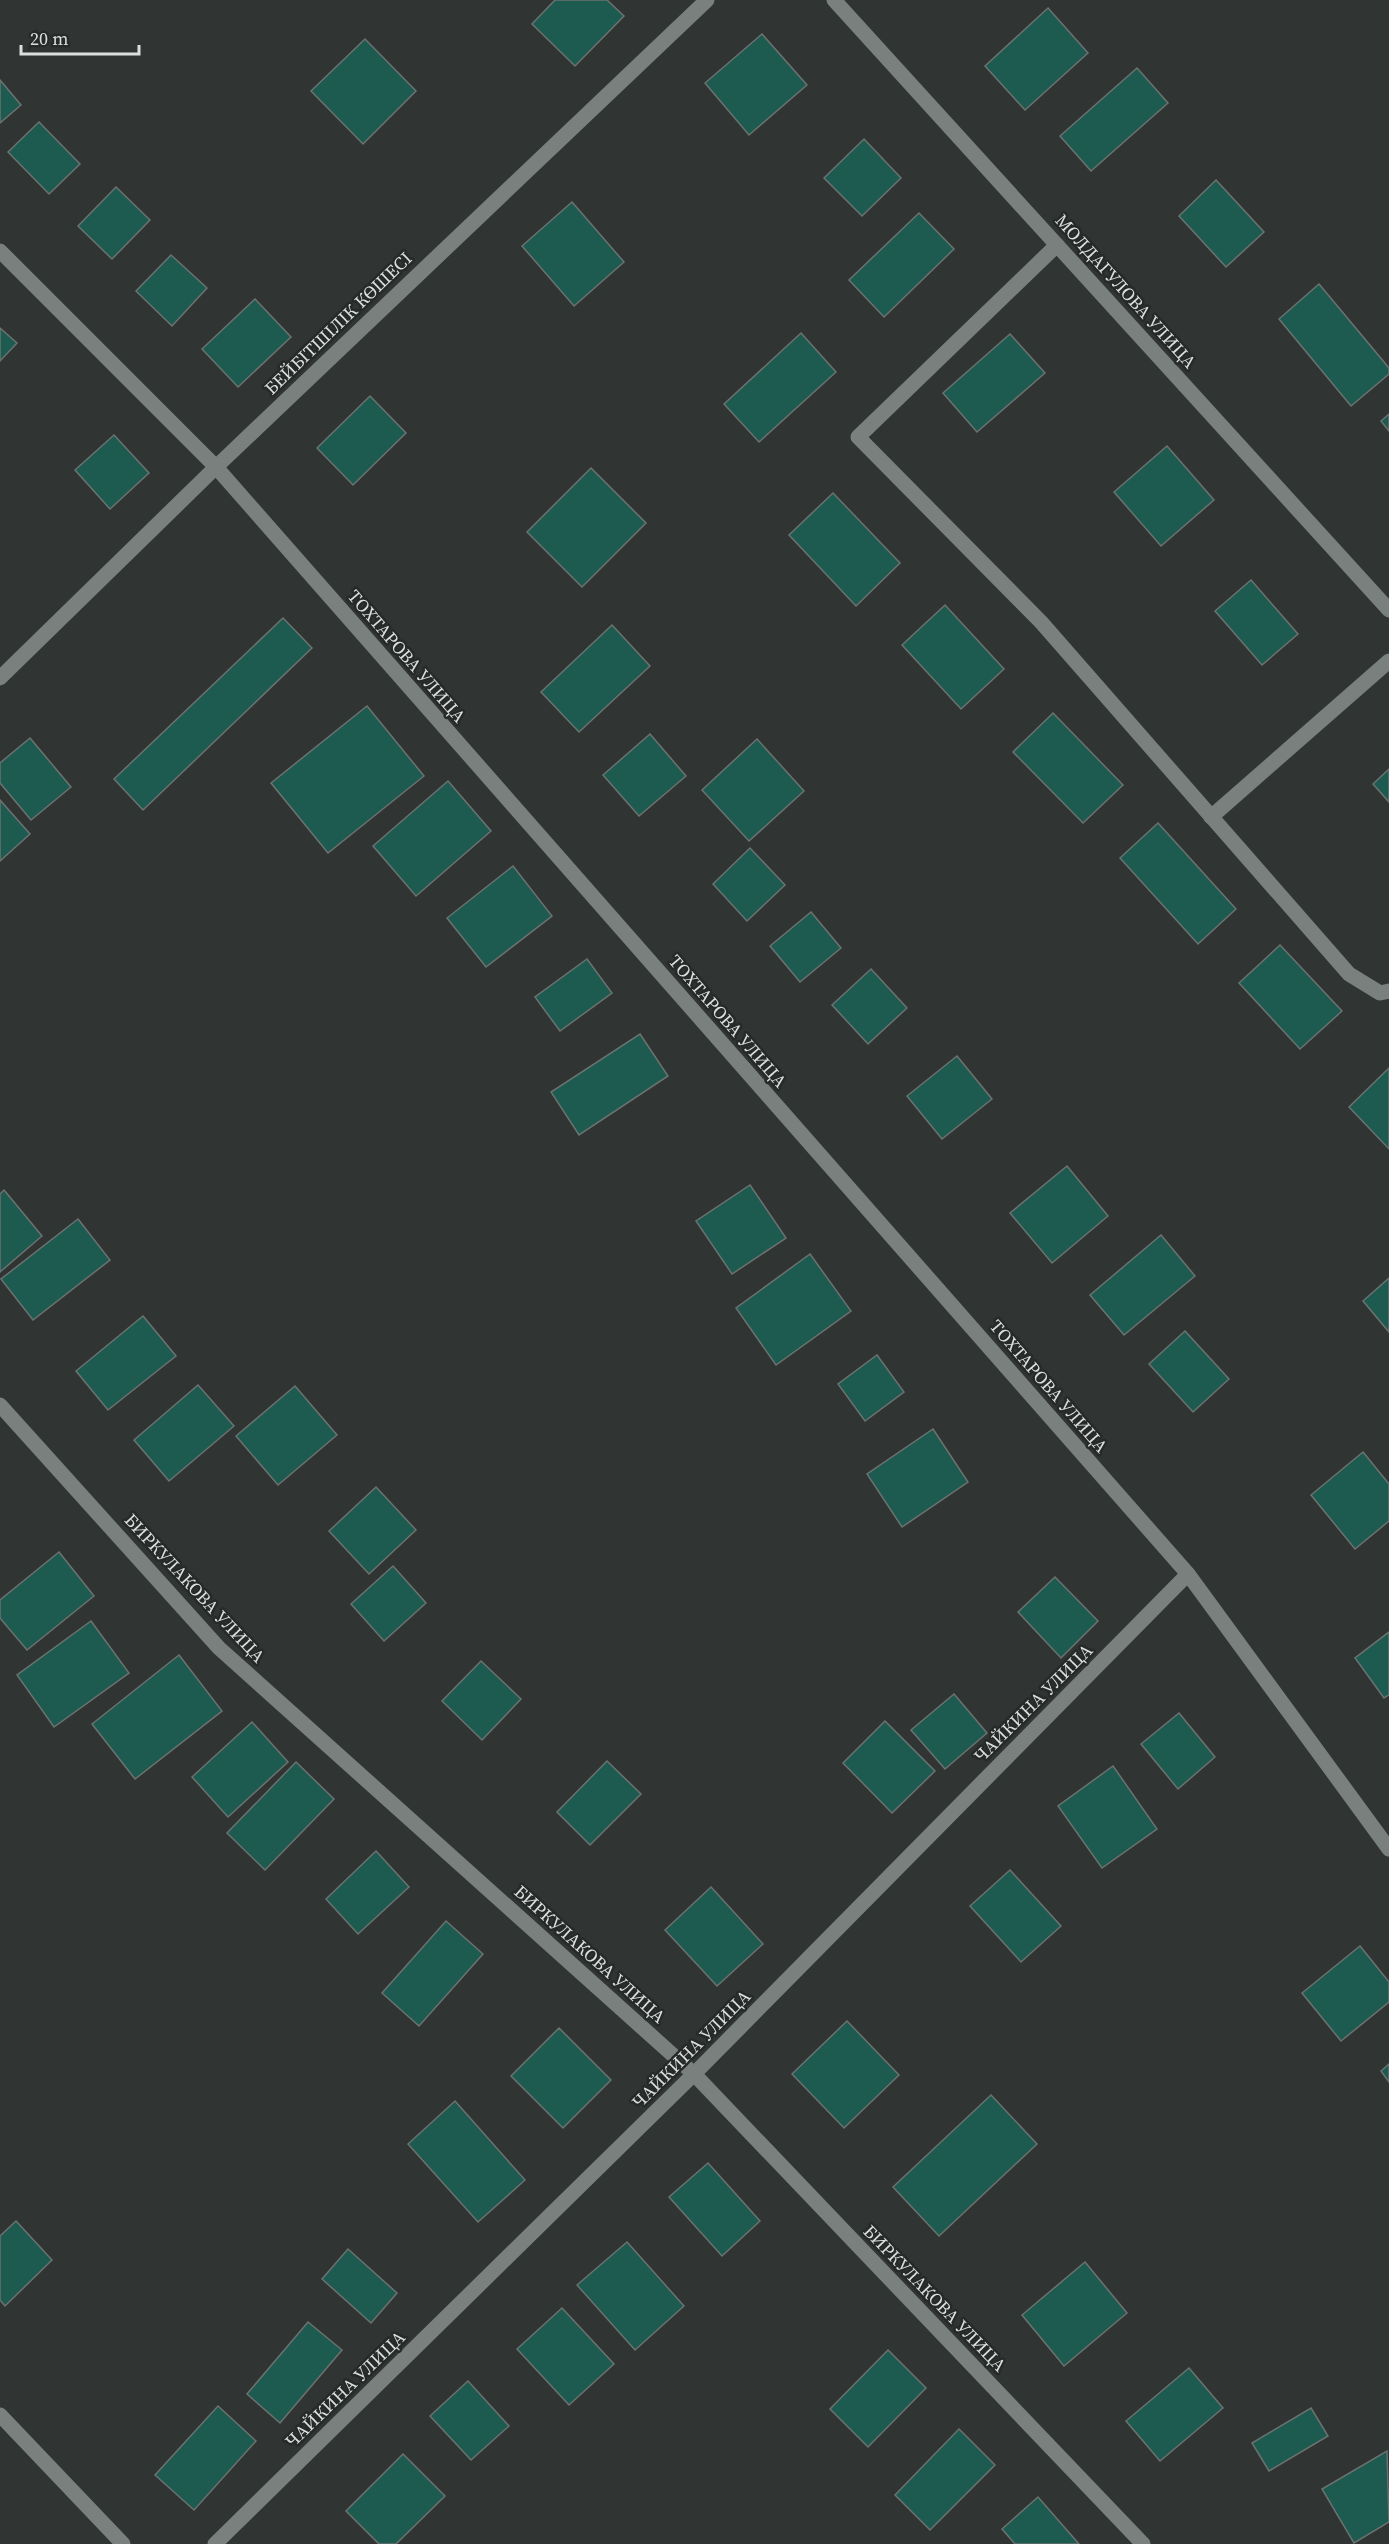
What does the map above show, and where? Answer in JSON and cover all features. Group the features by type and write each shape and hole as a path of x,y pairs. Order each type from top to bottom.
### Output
{"street":[{"name":"БЕЙБІТШІЛІК КӨШЕСІ","path":"0,678 216,467 707,0"},
{"name":"МОЛДАГУЛОВА УЛИЦА","path":"834,0 1389,610"},
{"path":"1057,245 858,438 1041,622 1349,974 1380,993 1389,991"},
{"name":"ТОХТАРОВА УЛИЦА","path":"0,251 216,467 1188,1574 1389,1849"},
{"path":"1211,816 1389,661"},
{"name":"БИРКУЛАКОВА УЛИЦА","path":"0,1405 219,1648 694,2074 1143,2544"},
{"name":"ЧАЙКИНА УЛИЦА","path":"215,2544 694,2074 1188,1574"},
{"path":"0,2415 123,2544"}],"building":[{"path":"555,0 607,0 624,16 575,66 532,24"},
{"path":"1048,8 1088,53 1025,110 985,66"},
{"path":"762,34 807,85 749,135 705,83"},
{"path":"365,39 416,91 363,144 311,91"},
{"path":"1137,68 1168,103 1091,171 1060,136"},
{"path":"0,80 21,105 0,123"},
{"path":"39,122 80,164 49,194 8,152"},
{"path":"864,139 901,178 862,216 824,178"},
{"path":"1216,180 1264,232 1226,267 1179,216"},
{"path":"116,187 150,220 112,259 78,226"},
{"path":"572,202 624,262 574,306 522,246"},
{"path":"919,213 954,249 884,317 849,280"},
{"path":"171,255 207,288 172,326 136,291"},
{"path":"1319,284 1389,368 1389,374 1351,406 1279,319"},
{"path":"255,299 291,337 238,387 202,349"},
{"path":"0,328 17,343 0,361"},
{"path":"801,333 836,372 759,442 724,404"},
{"path":"1010,334 1045,373 977,432 943,393"},
{"path":"370,396 406,433 353,485 317,448"},
{"path":"1389,414 1389,431 1381,421"},
{"path":"114,435 149,473 110,509 75,470"},
{"path":"1167,446 1214,500 1161,546 1114,492"},
{"path":"591,468 646,523 582,587 527,532"},
{"path":"833,493 900,563 856,606 789,535"},
{"path":"1251,580 1298,634 1262,665 1215,611"},
{"path":"945,605 1004,669 961,709 902,645"},
{"path":"283,618 312,648 143,810 114,779"},
{"path":"612,625 650,666 579,732 541,692"},
{"path":"367,706 424,776 328,853 271,783"},
{"path":"1053,713 1123,785 1083,823 1013,752"},
{"path":"650,734 686,776 639,816 603,775"},
{"path":"30,738 71,787 31,820 0,783 0,763"},
{"path":"757,739 804,791 749,841 702,790"},
{"path":"1389,769 1389,802 1373,784"},
{"path":"448,781 491,831 416,896 373,846"},
{"path":"0,800 30,834 0,861"},
{"path":"1158,823 1236,909 1198,944 1120,858"},
{"path":"750,848 785,885 747,921 713,884"},
{"path":"513,866 552,916 486,967 447,918"},
{"path":"811,912 841,948 800,982 770,946"},
{"path":"1280,945 1342,1011 1300,1049 1239,983"},
{"path":"587,959 612,993 560,1031 535,997"},
{"path":"871,969 907,1008 868,1044 832,1005"},
{"path":"640,1034 668,1076 579,1135 551,1092"},
{"path":"957,1056 992,1099 942,1139 907,1096"},
{"path":"1389,1068 1389,1149 1349,1107"},
{"path":"1067,1166 1108,1216 1052,1263 1010,1213"},
{"path":"750,1185 786,1238 732,1274 696,1221"},
{"path":"4,1190 42,1236 0,1272 0,1194"},
{"path":"78,1219 110,1260 33,1320 1,1279"},
{"path":"1161,1235 1195,1276 1124,1335 1090,1295"},
{"path":"810,1254 851,1311 776,1365 736,1308"},
{"path":"1389,1278 1389,1332 1363,1301"},
{"path":"143,1316 176,1356 108,1410 76,1371"},
{"path":"1185,1331 1229,1379 1193,1412 1149,1364"},
{"path":"877,1355 904,1392 865,1421 838,1384"},
{"path":"198,1385 234,1426 169,1481 134,1440"},
{"path":"295,1386 337,1435 278,1485 236,1436"},
{"path":"933,1429 968,1482 902,1527 867,1474"},
{"path":"1363,1452 1389,1484 1389,1521 1355,1549 1311,1495"},
{"path":"376,1487 416,1530 369,1574 329,1531"},
{"path":"59,1552 94,1596 27,1650 0,1618 0,1600"},
{"path":"393,1566 426,1603 384,1641 351,1604"},
{"path":"1055,1577 1098,1621 1061,1658 1018,1612"},
{"path":"91,1621 129,1673 54,1727 17,1675"},
{"path":"1389,1632 1389,1695 1384,1698 1355,1658"},
{"path":"179,1655 222,1711 135,1779 92,1724"},
{"path":"481,1661 521,1699 482,1740 442,1701"},
{"path":"954,1694 987,1733 945,1769 911,1730"},
{"path":"1179,1713 1215,1757 1178,1789 1141,1744"},
{"path":"885,1721 935,1771 892,1813 843,1763"},
{"path":"252,1722 288,1762 228,1817 192,1777"},
{"path":"607,1761 641,1794 590,1845 557,1812"},
{"path":"296,1762 334,1799 265,1870 227,1833"},
{"path":"1113,1766 1157,1829 1102,1868 1058,1806"},
{"path":"376,1851 409,1887 358,1934 326,1899"},
{"path":"1010,1870 1061,1926 1021,1962 970,1906"},
{"path":"711,1887 763,1944 717,1986 665,1930"},
{"path":"446,1921 483,1954 419,2026 382,1993"},
{"path":"1360,1946 1389,1982 1389,2002 1341,2041 1302,1993"},
{"path":"847,2021 899,2075 844,2128 792,2074"},
{"path":"559,2028 611,2080 563,2128 511,2076"},
{"path":"1389,2064 1389,2082 1381,2071"},
{"path":"991,2095 1037,2144 939,2236 893,2187"},
{"path":"455,2101 525,2180 478,2222 408,2144"},
{"path":"708,2163 760,2221 722,2256 669,2197"},
{"path":"16,2221 52,2260 5,2306 0,2300 0,2236"},
{"path":"627,2242 684,2306 635,2350 577,2285"},
{"path":"348,2249 397,2293 371,2323 322,2279"},
{"path":"1085,2262 1127,2313 1064,2366 1022,2315"},
{"path":"562,2308 614,2364 569,2405 517,2349"},
{"path":"308,2322 342,2350 280,2423 247,2394"},
{"path":"888,2350 926,2388 868,2447 830,2409"},
{"path":"1189,2368 1223,2408 1160,2461 1126,2421"},
{"path":"468,2381 509,2426 471,2460 430,2416"},
{"path":"218,2406 256,2441 194,2510 155,2475"},
{"path":"1311,2408 1328,2436 1269,2471 1252,2443"},
{"path":"959,2429 995,2465 930,2530 895,2495"},
{"path":"1387,2451 1389,2522 1354,2543 1322,2489"},
{"path":"403,2454 445,2496 396,2544 379,2544 346,2511"},
{"path":"1038,2497 1079,2544 1015,2544 1002,2529"}]}
